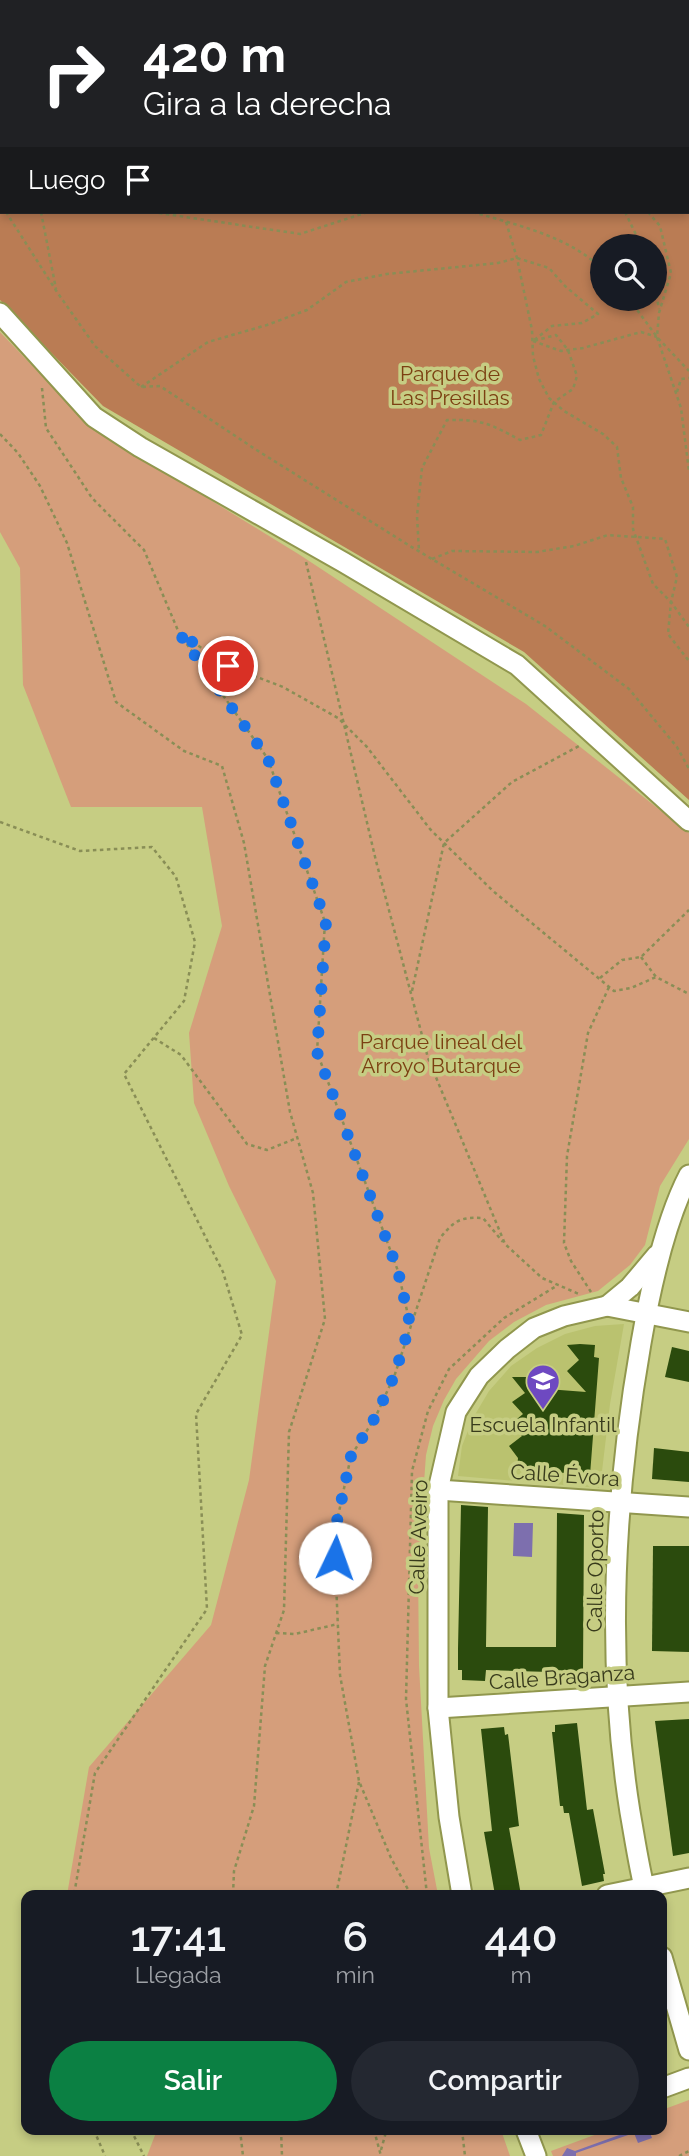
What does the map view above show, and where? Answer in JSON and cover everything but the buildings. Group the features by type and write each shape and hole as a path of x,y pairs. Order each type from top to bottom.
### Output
{"street":[{"path":"0,313 94,417 140,447 517,665 689,821"},
{"name":"Calle Oporto","path":"645,1890 626,1784 617,1696 614,1587 619,1501 645,1312 662,1249 689,1175"},
{"name":"Calle Oporto","path":"607,1306 631,1287 662,1249"},
{"name":"Calle Aveiro","path":"460,1890 449,1817 438,1708 438,1490 456,1412 479,1376 507,1349 534,1328 564,1316 607,1306 689,1322"},
{"name":"Calle Évora","path":"438,1490 689,1507"},
{"name":"Calle Braganza","path":"438,1708 689,1692"},
{"path":"648,1890 689,1878"},
{"path":"667,1974 689,2050"},
{"path":"667,2086 689,2078"},
{"path":"532,2135 536,2156"}],"path":[{"path":"7,214 95,346 141,387 160,386 419,551 545,625 629,689 677,747 689,769"},
{"path":"41,214 57,292"},
{"path":"165,214 300,234 362,214"},
{"path":"480,214 539,233 590,257"},
{"path":"626,214 636,234"},
{"path":"650,214 660,226 671,273 659,313 657,337 681,408 689,471"},
{"path":"506,222 517,258 539,379 549,398 564,411 603,433 617,447 621,478 633,507 633,528 653,583 689,626"},
{"path":"141,387 208,342 307,310 346,282 387,274 498,263 517,258 548,268 598,314 582,323 552,326 533,341"},
{"path":"638,311 657,337 689,371"},
{"path":"533,341 561,351 583,348 641,332 657,337"},
{"path":"419,551 418,516 422,468 447,420 473,419 492,424 520,440 541,435 554,402 573,389 577,376 568,350 556,335 533,341"},
{"path":"40,357 46,428 93,498 144,550 179,633 268,759 326,922 317,1052 398,1271 410,1324"},
{"path":"677,394 681,379 689,379"},
{"path":"0,434 18,453 40,486 67,544 116,702 184,751 222,766 244,843 290,1112 313,1194 325,1320 289,1432 284,1610 265,1666 254,1806 234,1871 233,1890"},
{"path":"432,559 452,551 537,552 608,535 665,539 677,577 668,634 689,661"},
{"path":"301,538 376,861 428,1058 505,1244"},
{"path":"179,633 228,666 283,687 338,718 368,747 430,829 444,843 494,891 614,991 631,988 656,977"},
{"path":"411,995 444,843 512,782 597,736"},
{"path":"0,822 80,851 152,848 176,877 195,942 184,1001 124,1074 223,1272 242,1335 196,1414 207,1609 95,1773 75,1890"},
{"path":"600,978 622,960 641,957 689,910"},
{"path":"641,957 656,977 689,994"},
{"path":"607,1306 593,1295 570,1261 564,1243 567,1156 588,1033 609,986"},
{"path":"154,1037 181,1055 247,1144 267,1150 297,1138"},
{"path":"408,1890 391,1858 359,1781 340,1675 334,1535 351,1456 376,1416 395,1374 440,1238 452,1223 466,1217 483,1218 505,1244 542,1278 607,1306"},
{"path":"276,1633 295,1634 338,1624"},
{"path":"337,1890 359,1781"},
{"path":"96,2135 105,2156"},
{"path":"134,2135 144,2156"},
{"path":"241,2135 243,2156"},
{"path":"281,2135 282,2156"},
{"path":"375,2135 380,2154"},
{"path":"380,2154 385,2135"},
{"path":"463,2135 465,2156"},
{"path":"679,2156 689,2151"}],"shaded area":[{"name":"Escuela Infantil","path":"624,1324 610,1404 600,1488 458,1476 462,1446 473,1418 489,1391 511,1366 537,1348 565,1334 595,1326"},
{"path":"514,1523 533,1523 532,1557 513,1556"},
{"path":"619,2135 628,2135 576,2153 576,2156 562,2156 567,2148 575,2151"},
{"path":"635,2135 651,2135 652,2138 638,2143"}],"green space":[{"name":"Parque de Las Presillas","path":"0,214 689,214 689,800 524,652 103,406 0,300"},
{"name":"Parque lineal del Arroyo Butarque","path":"0,332 90,426 300,555 526,704 689,833 689,1139 660,1186 645,1245 630,1265 598,1291 546,1305 514,1322 489,1341 456,1379 444,1400 433,1426 426,1455 418,1565 419,1666 429,1848 437,1890 68,1890 89,1767 211,1625 249,1480 276,1281 229,1186 194,1103 189,1033 222,926 202,807 71,807 23,685 20,568 0,532"},
{"path":"689,2100 689,2156 553,2156 551,2151 594,2135 667,2135 667,2108"},
{"path":"155,2135 503,2135 510,2156 147,2156"}],"place":[{"name":"Escuela Infantil","path":"543,1411"}],"route":[{"path":"228,666 179,633 268,759 326,922 317,1052 398,1271 410,1324 395,1374 376,1416 351,1456 334,1535 335,1558"}]}
